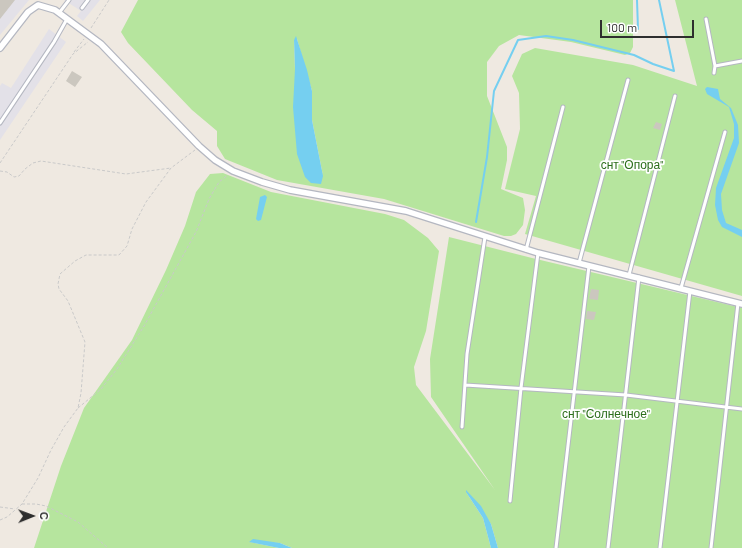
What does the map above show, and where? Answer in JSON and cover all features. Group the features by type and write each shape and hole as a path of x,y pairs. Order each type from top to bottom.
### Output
{"street":[{"path":"0,48 28,12 38,5 55,10 101,44 199,146 215,160 233,171 262,182 290,190 406,211 526,250 639,277 740,304"}],"lane":[{"path":"38,5 42,0"},
{"path":"59,13 69,0"},
{"path":"82,8 88,0"},
{"path":"0,123 54,42 67,19"},
{"path":"706,19 715,66 714,73"},
{"path":"715,66 742,61"},
{"path":"579,263 628,80"},
{"path":"629,275 675,96"},
{"path":"526,250 563,107"},
{"path":"681,288 724,132"},
{"path":"462,427 468,354 485,237"},
{"path":"510,501 521,388 538,253"},
{"path":"556,548 589,266"},
{"path":"608,548 639,277"},
{"path":"660,548 690,291"},
{"path":"711,548 740,304"},
{"path":"465,385 626,395 742,408"}],"path":[{"path":"73,54 86,44 109,0"},
{"path":"0,163 73,54 89,36"},
{"path":"78,408 81,393 85,342 68,301 59,289 58,284 60,274 75,261 86,255 119,255 127,246 132,229 146,202 171,168 199,146"},
{"path":"0,171 7,172 14,176 19,176 24,169 33,163 41,161 126,174 171,168"},
{"path":"0,520 7,517 22,504 38,478 64,427 78,408 101,389 117,369 144,326 196,232 208,199 219,182 233,171"},
{"path":"22,504 46,506 78,522 108,548"},
{"path":"0,507 16,509"}],"shaded area":[{"path":"0,0 29,0 0,35"},
{"path":"64,0 100,0 83,21 77,16 81,11"},
{"path":"49,29 66,42 0,140 0,86 2,83 11,88"}],"green space":[{"path":"138,0 633,0 633,47 630,53 625,55 571,42 519,35 499,46 487,62 487,96 507,147 507,160 501,189 523,198 525,210 523,225 516,234 511,236 504,236 384,199 277,180 225,159 217,146 217,131 192,110 128,43 121,32","holes":["297,39 312,91 312,120 323,176 295,69 294,40"]},
{"name":"снт \"Опора\"","path":"675,0 742,0 742,296 525,234 536,196 505,189 520,129 519,93 512,76 522,54 535,48 633,65 697,86"},
{"name":"снт \"Солнечное\"","path":"223,173 271,192 385,214 404,220 428,238 439,251 426,331 414,367 416,385 495,490 431,397 430,359 449,237 742,308 742,548 498,548 491,524 466,492 483,518 491,548 292,548 280,543 250,542 279,548 34,548 61,466 84,408 132,340 166,270 185,226 196,192 210,174"}],"water":[{"path":"296,36 312,91 312,120 323,176 321,184 311,183 305,177 297,154 293,107 295,69 294,40"},
{"path":"707,87 718,89 720,99 731,108 738,125 739,143 721,194 722,210 726,223 742,230 742,237 722,227 718,220 715,205 716,188 734,138 734,124 729,107 707,94 705,89"},
{"path":"265,195 267,197 261,220 258,221 256,219 260,197"},
{"path":"466,490 481,506 491,524 498,548 491,548 483,518"},
{"path":"253,539 280,543 292,548 279,548 249,542"}],"building":[{"path":"0,0 15,0 0,19"},
{"path":"72,71 82,77 75,87 66,81"},
{"path":"656,122 662,124 660,130 653,128"},
{"path":"591,289 599,290 598,300 589,299"},
{"path":"587,311 596,312 594,320 586,319"}],"waterway":[{"path":"637,0 638,29"},
{"path":"476,222 487,157 494,91 518,40 546,36 573,40 634,55 653,64 674,71 659,0"}]}
